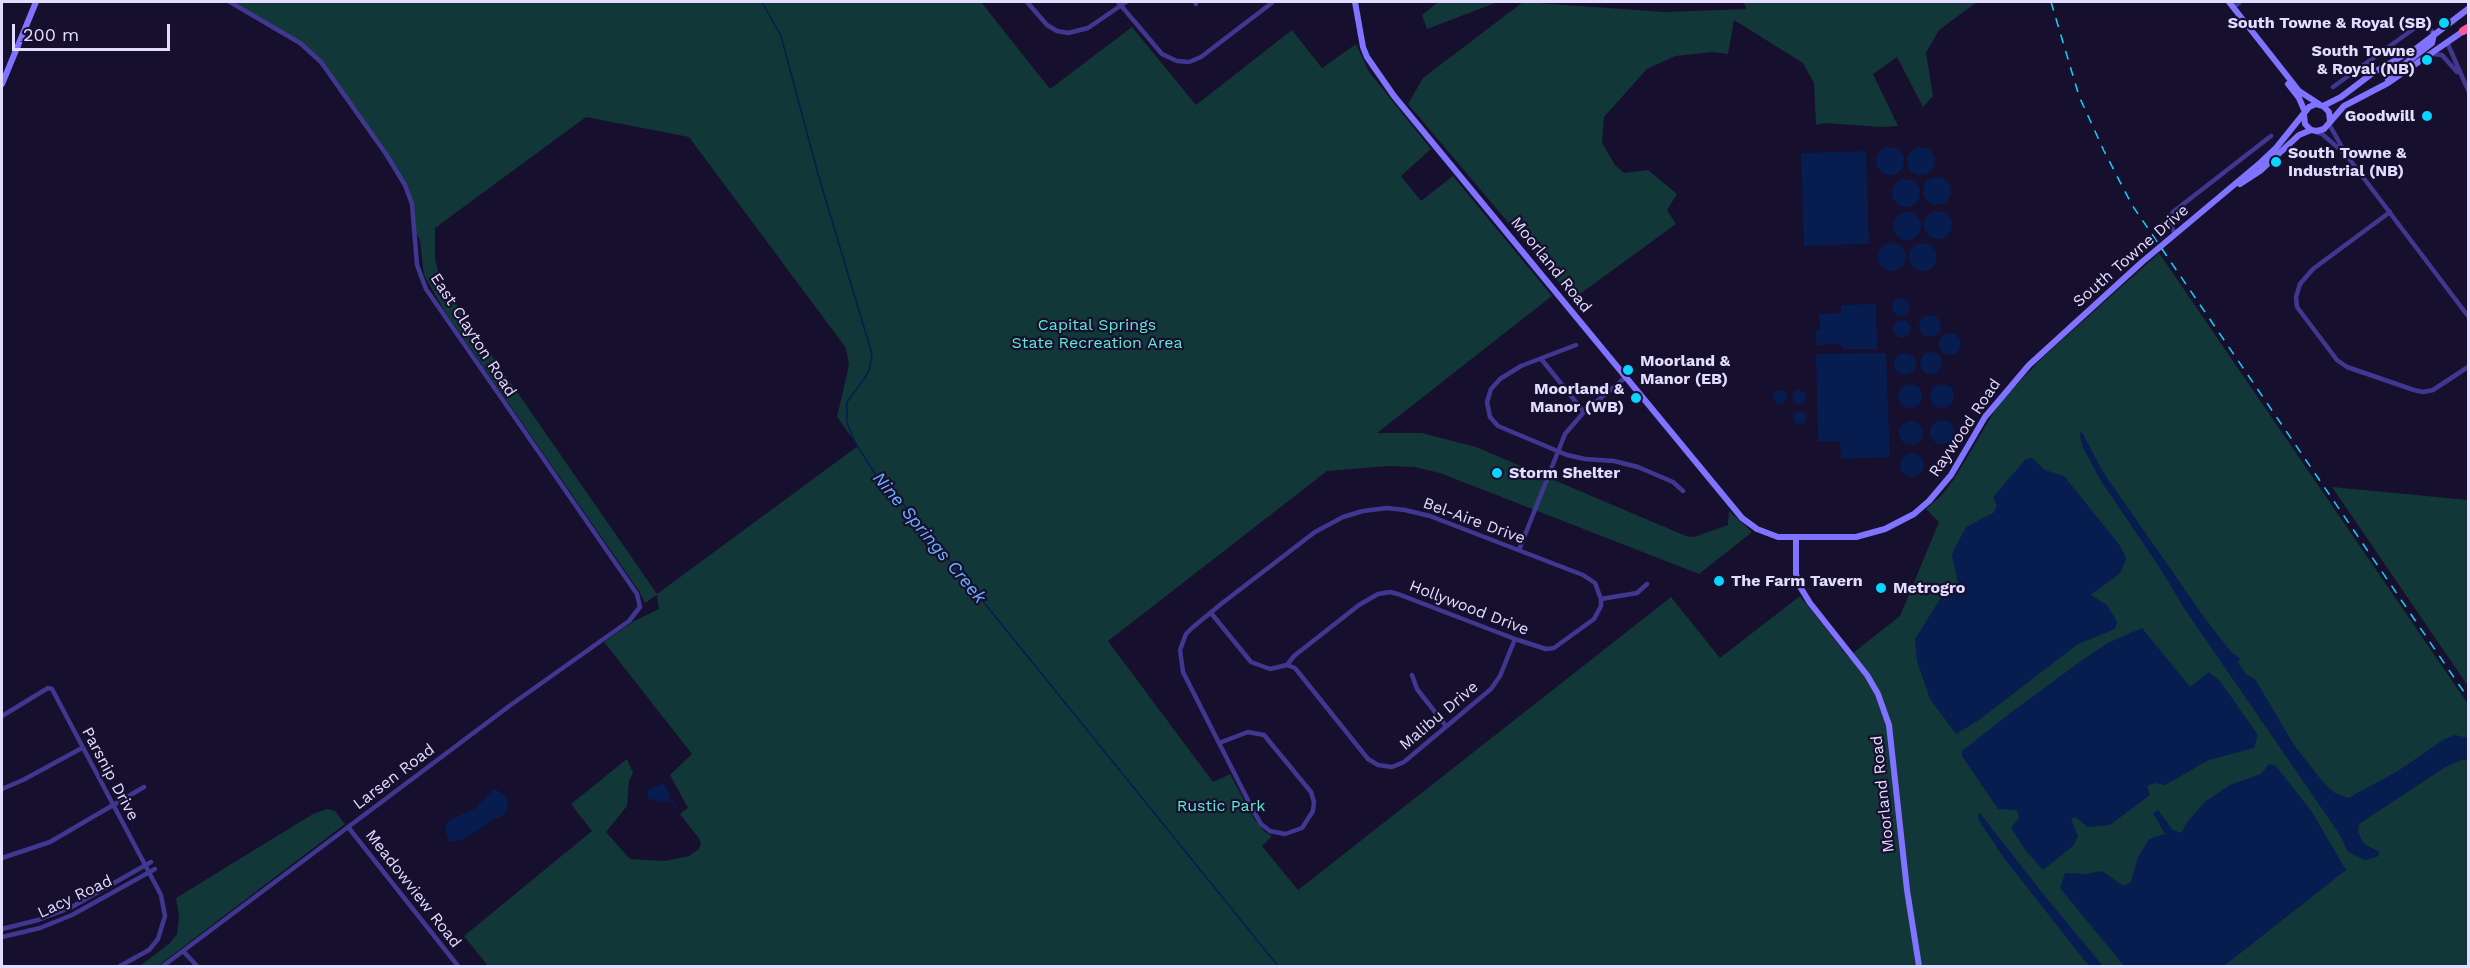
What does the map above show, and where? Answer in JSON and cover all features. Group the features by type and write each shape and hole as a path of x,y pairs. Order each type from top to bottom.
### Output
{"street":[{"path":"2,84 36,2"},
{"name":"East Clayton Road","path":"230,2 300,43 321,62 387,154 405,185 412,204 417,265 425,287 637,594 640,609"},
{"path":"1028,2 1047,25 1057,31 1080,31 1121,3 1162,54 1177,61 1189,62 1201,57 1273,2"},
{"name":"Moorland Road","path":"1355,2 1363,47 1375,71 1742,518 1757,529"},
{"path":"2240,2 2231,4 2299,91 2329,112 2330,122 2347,156 2469,316"},
{"path":"2305,113 2312,105 2321,105 2342,97 2374,72 2417,48 2469,9"},
{"path":"2333,87 2419,25 2428,27 2434,34"},
{"path":"2312,130 2324,129 2344,106 2382,87 2467,29"},
{"path":"2382,87 2402,66 2432,43 2434,34"},
{"path":"2447,42 2461,77"},
{"path":"2430,54 2442,55 2469,90"},
{"path":"2280,67 2284,78 2299,98 2305,113 2305,124 2322,134 2347,156"},
{"name":"South Towne Drive","path":"2053,344 2175,234 2229,191 2276,148 2305,113"},
{"name":"South Towne Drive","path":"2229,191 2260,171 2299,135 2312,130"},
{"path":"2175,234 2169,221 2170,215 2271,136"},
{"path":"2390,212 2313,269 2300,284 2296,297 2297,308 2337,360 2346,367 2423,392 2433,390 2469,367"},
{"name":"Raywood Road","path":"1757,529 1778,537 1856,537 1885,529 1914,514 1938,492 1951,475 1985,417 2000,397 2029,365 2053,344"},
{"path":"1576,345 1542,360 1521,366 1500,379 1491,389 1486,402 1490,417 1498,426 1558,451 1585,459 1614,461 1638,467 1673,482 1683,491"},
{"path":"1542,360 1584,412"},
{"path":"1519,550 1565,434 1584,412 1626,377"},
{"name":"Bel-Aire Drive","path":"1219,743 1248,732 1264,735 1311,792 1314,802 1313,811 1302,828 1285,834 1265,829 1254,812 1219,743 1183,672 1180,650 1186,634 1211,613 1320,528 1343,517 1363,511 1387,508 1416,512 1583,575 1595,583 1601,599"},
{"name":"Moorland Road","path":"1796,538 1796,574 1799,585 1810,603 1867,675 1878,694 1889,725 1908,900 1919,966"},
{"path":"1601,599 1637,593 1647,584"},
{"name":"Hollywood Drive","path":"1287,665 1294,656 1359,605 1373,597 1390,592 1412,598 1515,639 1539,647 1554,648 1594,619 1601,606 1601,599"},
{"name":"Larsen Road","path":"163,966 512,704 629,621 640,609"},
{"path":"1211,613 1251,662 1264,669 1287,665"},
{"name":"Malibu Drive","path":"1287,665 1295,668 1368,759 1378,765 1392,767 1404,762 1494,684 1515,639"},
{"path":"1412,675 1417,689 1446,726"},
{"name":"Parsnip Drive","path":"2,716 50,688 161,895 165,910 161,934 148,950 120,966"},
{"path":"2,789 82,747"},
{"path":"2,858 50,842 144,787"},
{"name":"Meadowview Road","path":"348,827 458,966"},
{"name":"Lacy Road","path":"2,929 46,918 78,905 151,862"},
{"name":"Lacy Road","path":"2,937 63,919 155,869"},
{"path":"183,951 197,966"}],"green space":[{"name":"Capital Springs State Recreation Area","path":"233,2 981,2 1050,89 1132,27 1196,105 1292,30 1322,68 1356,44 1369,72 1431,149 1401,176 1421,201 1453,176 1552,296 1377,433 1422,433 1476,447 1686,536 1694,537 1728,525 1729,511 1752,532 1699,574 1440,473 1414,467 1387,466 1327,471 1108,641 1213,782 1230,774 1254,819 1265,832 1272,836 1262,846 1298,890 1671,597 1720,658 1800,596 1848,657 1900,616 1939,522 1926,509 1942,495 1954,479 1998,405 2042,358 2159,253 2468,704 2468,966 488,966 464,936 592,831 571,804 627,759 633,773 629,781 627,806 606,832 630,859 665,861 689,856 699,849 701,843 698,837 680,814 688,808 670,775 692,754 604,642 634,621 659,609 657,595 645,603 639,591 445,312 424,275 420,240 415,232 414,215 404,183 332,78 310,52","holes":["586,117 689,137 846,348 849,365 837,417 858,446 657,594 445,288 435,259 435,228"]},
{"path":"1438,2 1498,2 1427,29 1422,15"},
{"path":"1523,2 1664,12 1747,9 1743,2 1977,2 1939,30 1926,53 1933,96 1923,107 1897,57 1873,74 1898,126 1825,123 1816,125 1814,83 1803,63 1734,20 1728,54 1713,52 1675,56 1647,69 1604,117 1602,143 1615,165 1624,173 1648,170 1677,194 1667,210 1676,224 1573,299 1408,104 1423,78"},
{"path":"2332,487 2468,500 2468,686"},
{"path":"327,809 335,811 345,824 158,966 140,966 170,943 177,934 179,916 176,898 313,814"}],"water":[{"path":"1890,147 1900,151 1904,161 1900,171 1890,175 1880,171 1876,161 1880,151"},
{"path":"1921,147 1931,151 1935,161 1931,171 1921,175 1911,171 1907,161 1911,151"},
{"path":"1866,151 1869,244 1804,246 1801,153"},
{"path":"1937,177 1947,181 1951,191 1947,201 1937,205 1927,201 1923,191 1927,181"},
{"path":"1906,179 1916,183 1920,193 1916,203 1906,207 1896,203 1892,193 1896,183"},
{"path":"1938,211 1948,215 1952,225 1948,235 1938,239 1928,235 1924,225 1928,215"},
{"path":"1907,212 1917,216 1921,226 1917,236 1907,240 1897,236 1893,226 1897,216"},
{"path":"1892,243 1902,247 1906,257 1902,267 1892,271 1882,267 1878,257 1882,247"},
{"path":"1923,243 1933,247 1937,257 1933,267 1923,271 1913,267 1909,257 1913,247"},
{"path":"1901,298 1907,301 1910,307 1907,313 1901,316 1895,313 1892,307 1895,301"},
{"path":"1876,304 1877,349 1843,349 1840,344 1816,345 1815,330 1820,329 1819,314 1841,313 1841,305"},
{"path":"1930,315 1938,318 1941,326 1938,334 1930,337 1922,334 1919,326 1922,318"},
{"path":"1902,320 1908,323 1911,329 1908,335 1902,338 1896,335 1893,329 1896,323"},
{"path":"1950,333 1958,336 1961,344 1958,352 1950,355 1942,352 1939,344 1942,336"},
{"path":"1931,352 1939,355 1942,363 1939,371 1931,374 1923,371 1920,363 1923,355"},
{"path":"1886,353 1890,457 1841,459 1840,442 1818,441 1816,354"},
{"path":"1905,353 1913,356 1916,364 1913,372 1905,375 1897,372 1894,364 1897,356"},
{"path":"1910,384 1919,387 1922,396 1919,405 1910,408 1901,405 1898,396 1901,387"},
{"path":"1942,384 1951,387 1954,396 1951,405 1942,408 1933,405 1930,396 1933,387"},
{"path":"1780,390 1785,392 1787,397 1785,402 1780,404 1775,402 1773,397 1775,392"},
{"path":"1799,390 1804,392 1806,397 1804,402 1799,404 1794,402 1792,397 1794,392"},
{"path":"1800,411 1805,413 1807,418 1805,423 1800,425 1795,423 1793,418 1795,413"},
{"path":"1942,420 1951,423 1954,432 1951,441 1942,444 1933,441 1930,432 1933,423"},
{"path":"1911,421 1920,424 1923,433 1920,442 1911,445 1902,442 1899,433 1902,424"},
{"path":"2079,431 2083,434 2103,472 2204,617 2232,653 2240,658 2238,663 2247,675 2255,679 2294,745 2323,782 2335,793 2348,798 2398,771 2443,740 2455,735 2468,738 2468,760 2461,760 2444,768 2359,824 2358,832 2364,844 2380,852 2377,857 2365,860 2348,852 2340,835 2184,608 2101,481 2083,448"},
{"path":"1912,453 1921,456 1924,465 1921,474 1912,477 1903,474 1900,465 1903,456"},
{"path":"2032,458 2045,470 2064,476 2121,547 2126,559 2120,573 2091,595 2107,605 2117,622 2115,629 2078,644 1979,720 1956,734 1930,699 1917,661 1915,639 1947,588 1959,588 1952,554 1966,527 1993,513 1997,506 1993,497 2026,459"},
{"path":"2142,628 2190,687 2209,672 2220,681 2258,735 2254,748 2209,760 2165,785 2155,783 2147,786 2150,795 2110,825 2088,827 2075,817 2071,819 2078,836 2073,846 2043,870 2026,851 2011,828 2019,818 2017,810 1998,809 1962,756 1962,751 2085,658 2108,643"},
{"path":"2269,764 2276,766 2312,812 2346,870 2224,966 2124,966 2060,888 2065,873 2086,874 2102,871 2123,886 2131,882 2138,857 2149,839 2165,834 2153,813 2158,810 2173,830 2181,833 2188,821 2206,801 2230,785 2261,774"},
{"path":"664,783 670,794 667,802 648,799 647,790"},
{"path":"494,789 506,795 508,809 502,816 464,839 449,842 445,828 448,821 476,808"},
{"path":"1979,812 2103,966 2090,966 2085,961 2004,858 1978,819"}],"waterway":[{"name":"Nine Springs Creek","path":"762,2 781,36 818,174 872,354 866,376 847,402 847,423 855,442 878,479 897,497 931,537 1278,966"},
{"path":"668,799 674,802 676,810"}],"railway":[{"path":"2051,2 2079,96 2132,205 2468,698"}],"place":[{"name":"South Towne & Royal (SB)","path":"2444,23"},
{"name":"South Towne & Royal (NB)","path":"2427,60"},
{"name":"Goodwill","path":"2427,116"},
{"name":"South Towne & Industrial (NB)","path":"2276,162"},
{"name":"Moorland & Manor (EB)","path":"1628,370"},
{"name":"Moorland & Manor (WB)","path":"1636,398"},
{"name":"Storm Shelter","path":"1497,473"},
{"name":"The Farm Tavern","path":"1719,581"},
{"name":"Metrogro","path":"1881,588"}],"park label":[{"name":"Rustic Park","path":"1221,806"}]}
